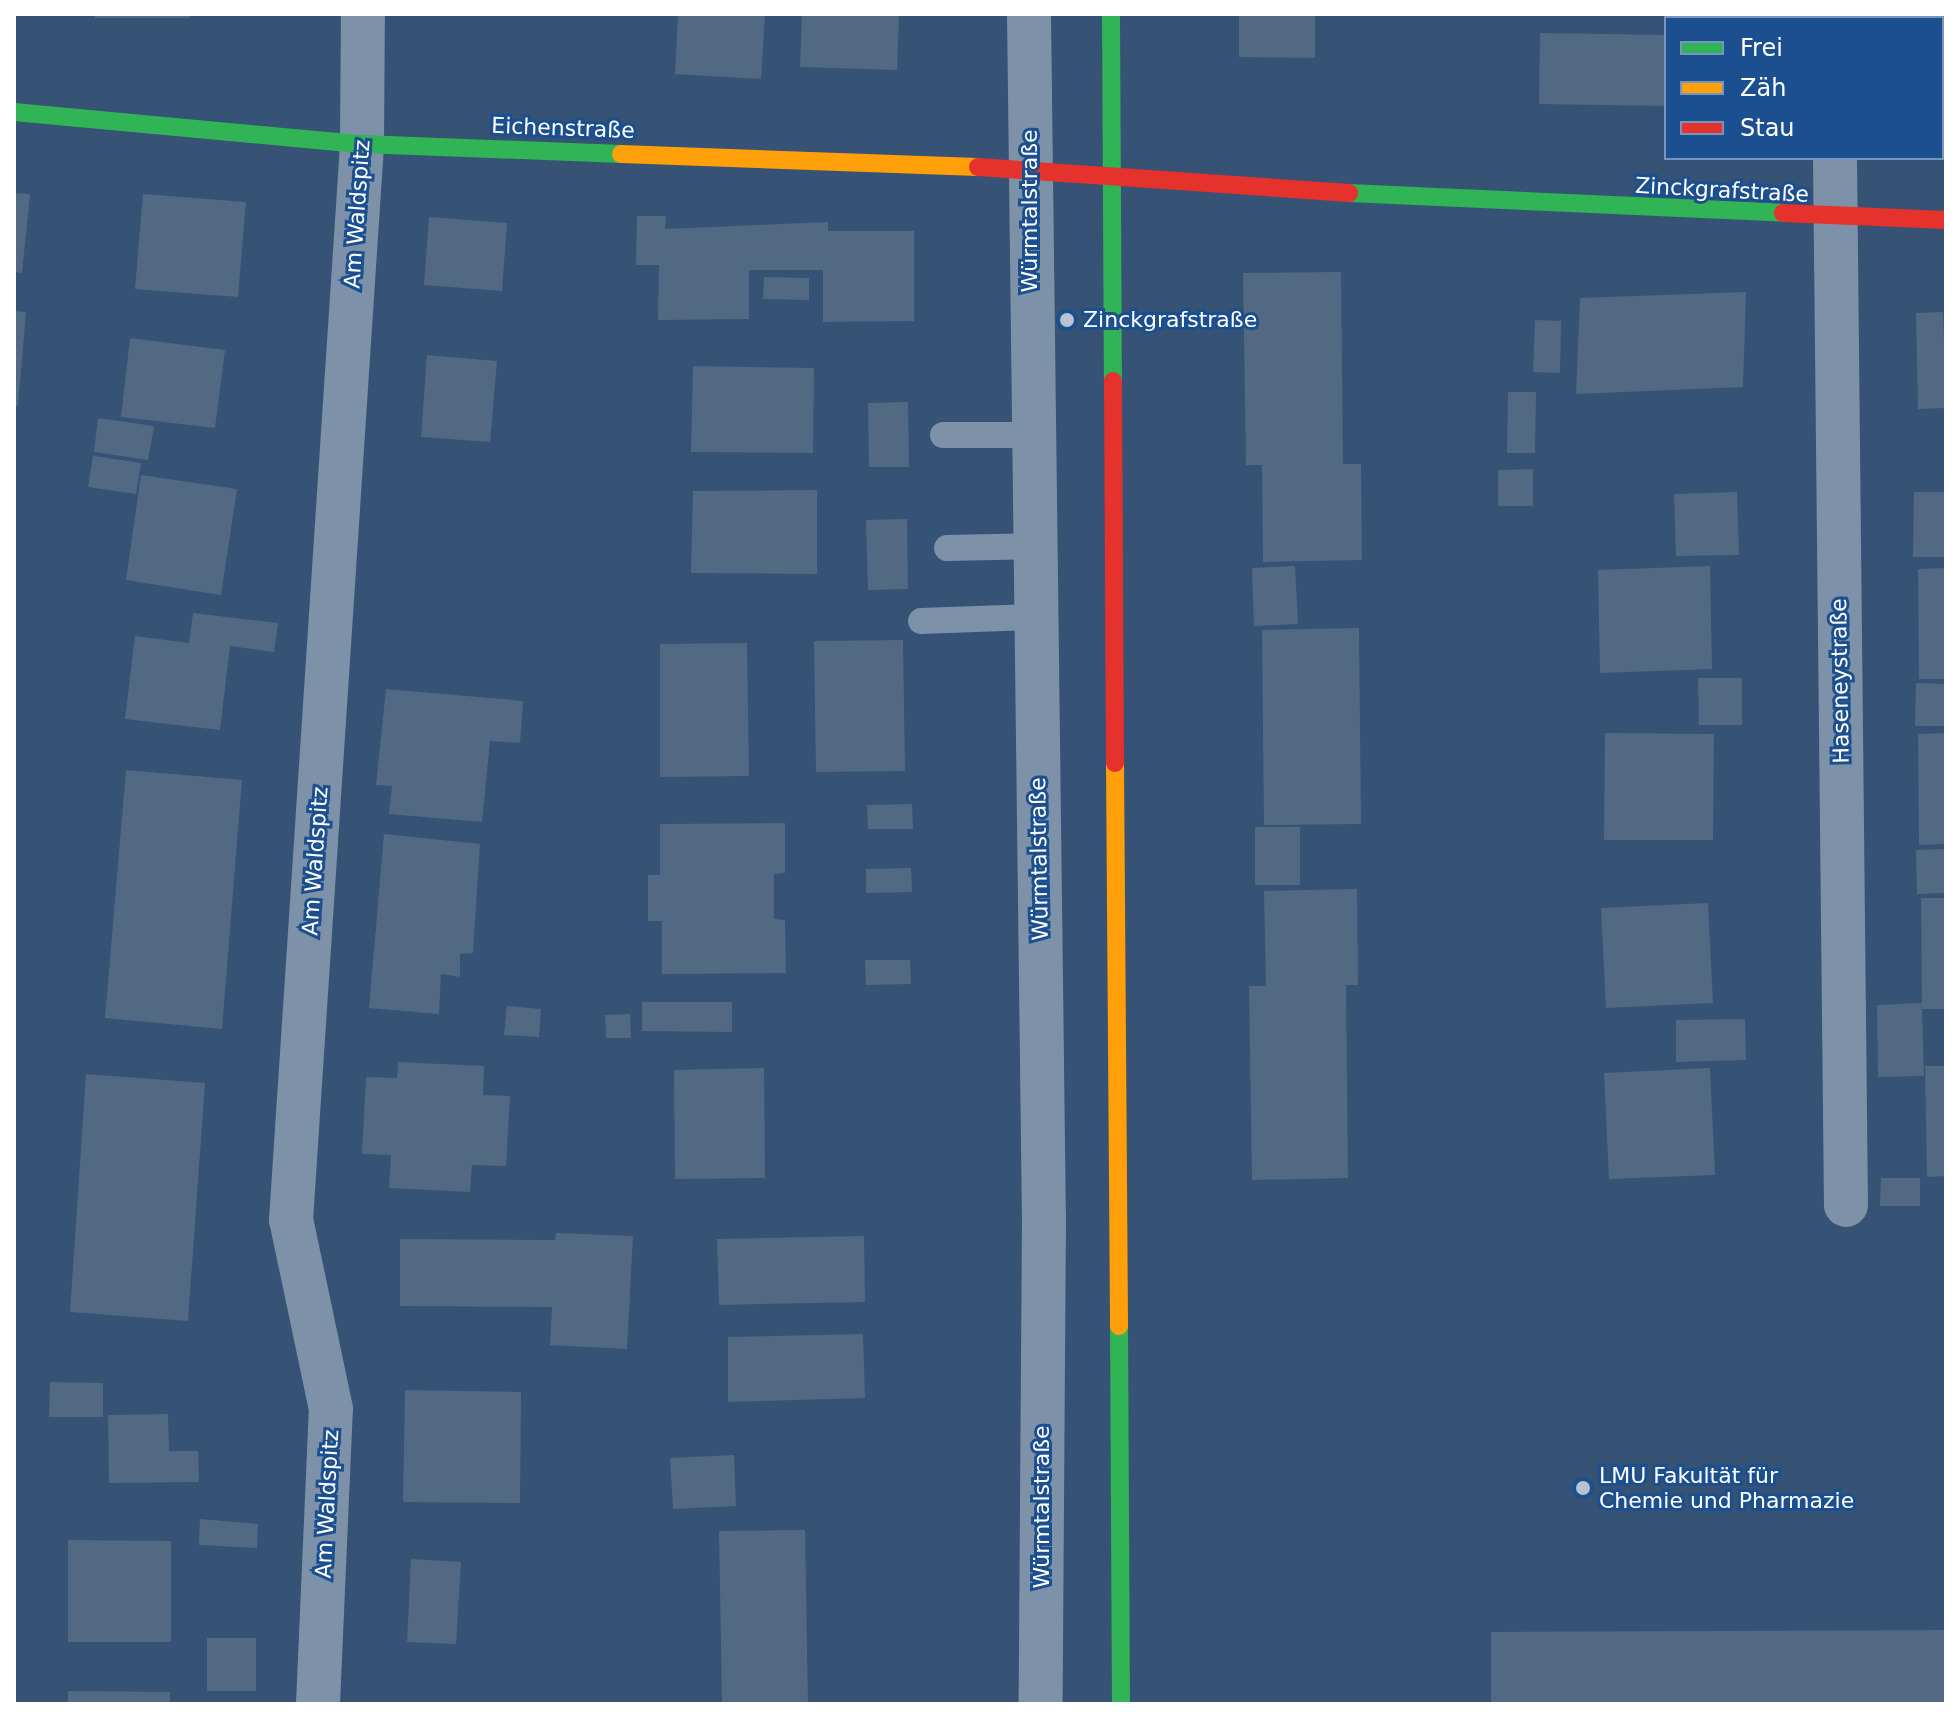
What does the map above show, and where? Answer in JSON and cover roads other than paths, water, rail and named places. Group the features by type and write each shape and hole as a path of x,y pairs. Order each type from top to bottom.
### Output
{"street":[{"name":"Am Waldspitz","path":"318,1704 331,1409 291,1220 362,144 363,14"},
{"name":"Würmtalstraße","path":"1029,14 1032,546 1044,1217 1041,1704"},
{"path":"1111,14 1121,1704"},
{"name":"Eichenstraße","path":"14,112 362,144 1029,169 1112,175"},
{"name":"Haseneystraße","path":"1835,160 1846,1205"},
{"name":"Zinckgrafstraße","path":"1112,175 1197,187 1835,220 1946,220"}],"lane":[{"path":"943,435 1032,435"},
{"path":"947,548 1032,546"},
{"path":"921,621 1035,617"}],"place":[{"name":"Zinckgrafstraße","path":"1067,320"},
{"name":"LMU Fakultät für Chemie und Pharmazie","path":"1583,1488"}]}
